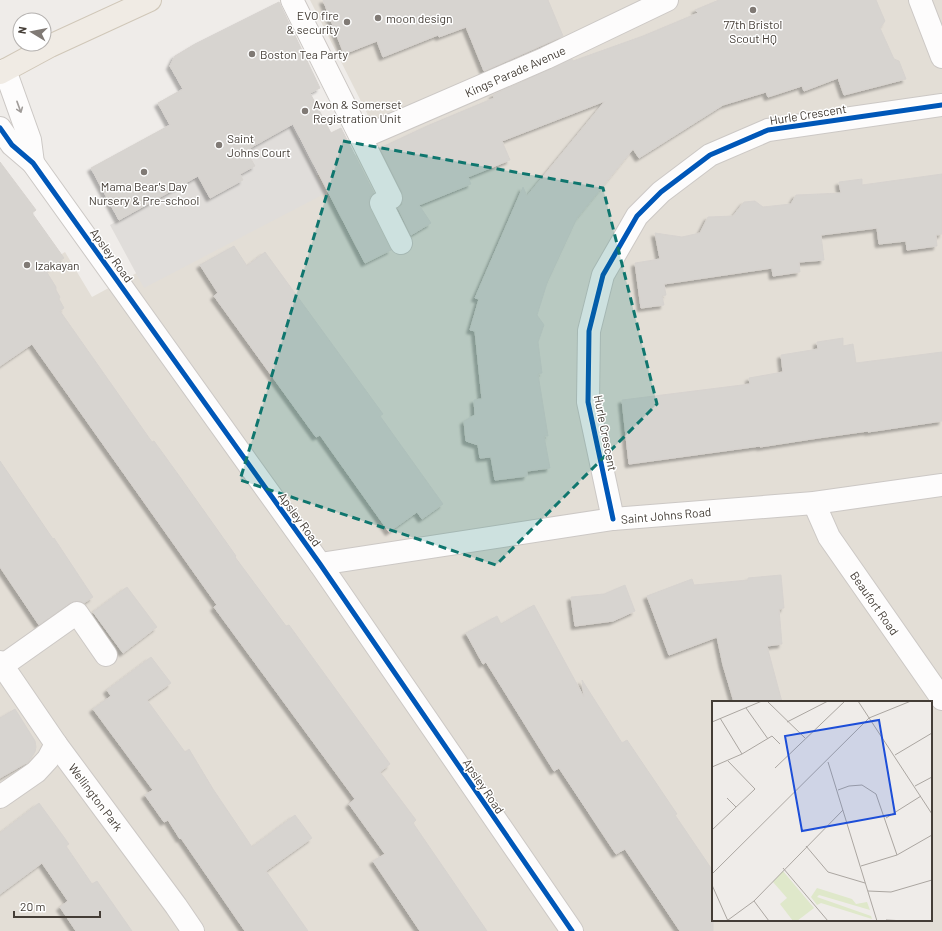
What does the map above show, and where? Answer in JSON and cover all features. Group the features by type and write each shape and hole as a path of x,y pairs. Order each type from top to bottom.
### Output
{"main road":[{"path":"3,72 50,46 150,0"}],"street":[{"path":"292,0 391,198 380,203 401,243"},
{"name":"Kings Parade Avenue","path":"361,138 546,58 667,0"},
{"path":"920,0 942,57"},
{"name":"Apsley Road","path":"3,72 30,140 33,163"},
{"name":"Hurle Crescent","path":"613,519 588,402 588,331 603,275 637,216 661,192 710,155 768,130 942,105"},
{"name":"Apsley Road","path":"0,128 12,145 33,163 320,564 572,931"},
{"name":"Saint Johns Road","path":"320,564 613,519 814,503 942,485"},
{"name":"Beaufort Road","path":"814,503 829,537 942,699"},
{"path":"1,664 77,613 106,655"},
{"name":"Wellington Park","path":"1,664 56,744 172,899 193,931"},
{"path":"0,797 36,772 48,759 56,744"}],"highlighted area":[{"path":"343,141 603,188 657,404 496,565 240,480"}],"shaded area":[{"path":"310,0 942,0 942,931 0,931 0,293 65,252 92,297 381,141"},
{"path":"269,83 326,193 144,288 110,225 198,176 211,198 243,180 240,174 254,166 248,154 252,152 250,148 264,141 258,130"}],"building":[{"path":"323,0 548,0 563,36 484,71 466,27 439,37 438,35 383,57 377,41 344,54"},
{"path":"719,0 876,0 885,21 880,28 894,59 899,61 906,79 844,95 838,78 804,91 802,86 768,97 766,92 723,105 639,158 633,149 577,218 547,283 537,315 544,325 538,342 542,373 538,374 548,436 544,436 550,468 527,471 527,476 495,480 491,457 480,458 478,445 466,441 464,421 475,415 474,400 482,399 475,331 470,330 479,299 475,298 523,187 527,196 605,101 502,141 510,160 468,177 471,184 419,205 431,223 411,235 398,208 402,205 402,192 380,148 427,126 494,98 493,95 572,59 573,61 643,36 698,13 695,10"},
{"path":"279,2 320,88 310,93 331,133 341,128 374,193 370,196 370,208 391,250 365,263 293,124 250,148 252,152 248,154 255,166 240,174 243,180 210,198 198,176 119,220 91,168 170,125 158,103 183,89 170,66 175,56 195,44"},
{"path":"0,162 36,210 32,213 64,258 46,271 56,287 60,297 59,299 64,308 60,311 152,442 154,441 180,477 236,556 235,557 286,626 289,625 390,764 380,772 416,820 413,823 487,931 420,931 373,861 385,854 349,804 355,799 214,607 217,605 32,344 0,366"},
{"path":"942,174 942,234 936,235 937,246 907,250 906,241 879,244 877,228 821,235 824,260 799,262 800,272 773,276 772,268 664,284 666,295 662,296 664,305 641,308 635,263 660,259 655,233 682,237 700,233 708,217 733,216 744,202 755,201 763,207 791,204 796,195 841,193 839,182 862,179 862,185"},
{"path":"234,246 247,266 265,252 383,414 380,416 443,504 422,519 417,512 389,532 320,435 316,437 214,296 218,293 200,265"},
{"path":"843,338 843,346 853,344 856,363 942,352 942,421 629,464 622,400 750,384 749,378 783,372 781,355 818,349 817,342"},
{"path":"0,461 93,597 84,603 76,601 70,603 39,625 0,567"},
{"path":"781,575 784,608 779,609 782,644 767,646 782,701 734,701 723,665 717,637 669,655 647,596 692,579 694,585 748,580 748,578"},
{"path":"625,585 635,611 613,621 575,626 571,597 604,594"},
{"path":"127,587 157,627 123,653 93,612"},
{"path":"534,605 584,697 582,680 622,743 627,740 677,814 675,815 712,870 713,931 680,931 625,849 616,854 559,768 554,771 486,662 483,664 466,633 497,616 501,624"},
{"path":"151,657 171,683 147,700 185,752 189,749 213,789 252,847 295,815 312,838 266,871 308,931 245,931 168,820 164,822 145,795 153,790 93,709 111,696 107,690"},
{"path":"15,709 35,741 35,752 28,762 0,778 0,718"},
{"path":"39,803 69,844 66,846 92,884 97,881 132,931 76,931 60,907 68,901 42,863 0,894 0,833"}],"cycle path":[{"path":"613,519 588,402 589,331 603,275 637,216 661,192 710,155 768,130 942,105"},
{"path":"0,128 12,145 33,163 320,564 572,931"}],"place":[{"name":"77th Bristol Scout HQ","path":"753,10"},
{"name":"moon design","path":"378,18"},
{"name":"EVO fire & security","path":"347,22"},
{"name":"Boston Tea Party","path":"252,54"},
{"name":"Avon & Somerset Registration Unit","path":"305,111"},
{"name":"Saint Johns Court","path":"219,145"},
{"name":"Mama Bear's Day Nursery & Pre-school","path":"144,172"},
{"name":"Izakayan","path":"27,265"}]}
